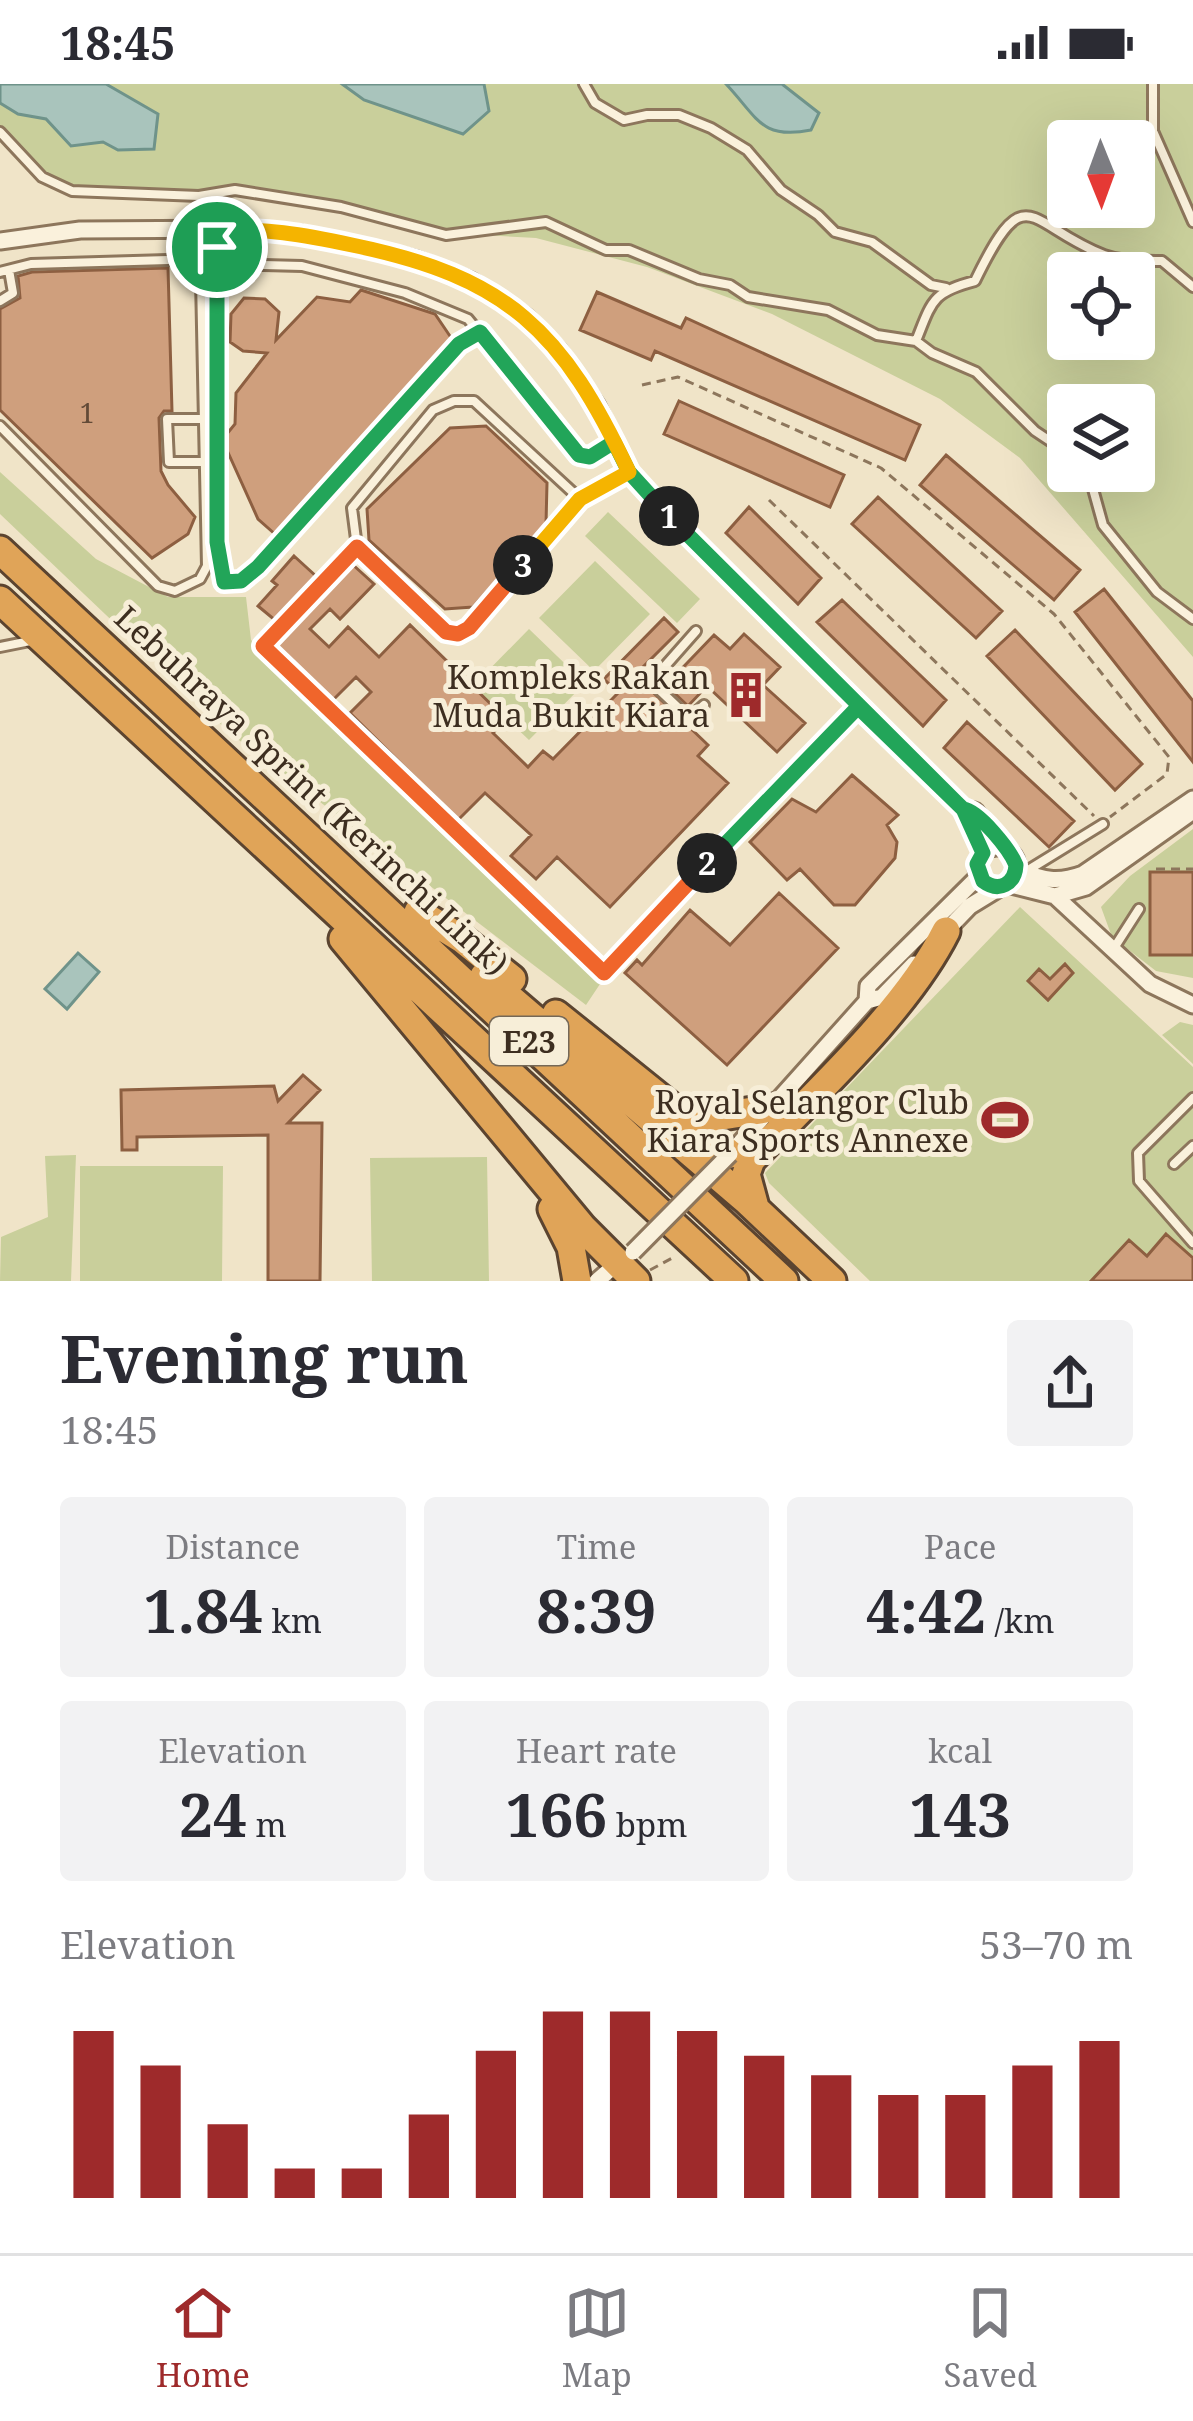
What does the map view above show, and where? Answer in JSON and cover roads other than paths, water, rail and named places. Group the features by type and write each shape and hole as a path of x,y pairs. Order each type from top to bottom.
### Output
{"highway":[{"name":"Lebuhraya Sprint (Kerinchi Link)","path":"0,550 784,1281"},
{"name":"E23","path":"0,600 734,1281"},
{"path":"274,801 310,823 418,912 465,959 832,1281"},
{"path":"267,849 625,1270"},
{"path":"418,912 462,939 730,1154"},
{"path":"757,1211 748,1192 746,1174 751,1160 877,1025 946,931"},
{"path":"681,1113 716,1117 772,1108"},
{"path":"537,1172 571,1247 578,1281"}],"street":[{"path":"0,241 80,230 240,229 302,234 417,260 471,281 526,317 559,351 598,406 629,472 963,809 983,853"},
{"path":"1002,848 983,853 977,864 979,876 988,885 1012,879 1064,881 1083,874 1193,799"},
{"path":"963,809 975,811 1002,848 1012,854 1012,879"},
{"path":"1055,896 1086,886 1193,812"},
{"path":"867,1001 868,986 979,876"},
{"path":"1012,879 1055,896 1150,984 1193,1005"},
{"path":"625,1270 867,1001 882,997 970,906 1012,879"}],"lane":[{"path":"584,84 595,104 624,120 679,116 711,128 747,150 781,190 835,232 872,242 931,285 946,288 976,281 999,232 1018,218 1038,215 1100,254 1120,260 1162,261 1193,287"},
{"path":"1153,84 1153,131 1193,222"},
{"path":"0,132 42,177 72,191 199,196 235,190 341,207 446,236 546,222 606,250 628,250 699,279 730,285 748,297 828,310 877,335 916,340 932,353 976,372 1047,439"},
{"path":"179,231 181,259"},
{"path":"0,426 158,586 175,591 200,579 207,566 202,260 207,231"},
{"path":"207,231 220,264 217,542 224,582 241,581 258,567 459,344 480,332"},
{"path":"0,301 13,293 4,271 31,264 202,260"},
{"path":"220,264 292,265 384,288 468,319 579,455 590,457 614,442"},
{"path":"916,340 933,299 946,288"},
{"path":"580,499 474,401 454,400 433,410 352,508 357,547 446,632 458,634 469,628 580,499 629,472"},
{"path":"205,419 167,419 169,462 205,462"},
{"path":"1094,492 1103,525 1156,592 1193,619"},
{"path":"357,547 263,646 604,973 858,707"},
{"path":"696,631 651,682 689,718 704,705"},
{"path":"0,647 28,640 54,650"},
{"path":"1012,879 1103,824"},
{"path":"1112,951 1139,909"},
{"path":"1193,1098 1138,1153 1139,1181 1193,1243"},
{"path":"1174,1164 1193,1146"}],"water":[{"path":"0,84 106,84 158,114 154,149 118,150 103,142 71,146 46,119 18,114 0,103"},
{"path":"342,84 484,84 489,111 463,134 364,100"},
{"path":"726,84 782,84 819,113 811,130 771,129"},
{"path":"78,953 99,972 67,1009 45,989"}],"place":[{"name":"Kompleks Rakan Muda Bukit Kiara","path":"746,695"},
{"name":"Royal Selangor Club Kiara Sports Annexe","path":"1005,1120"}]}
